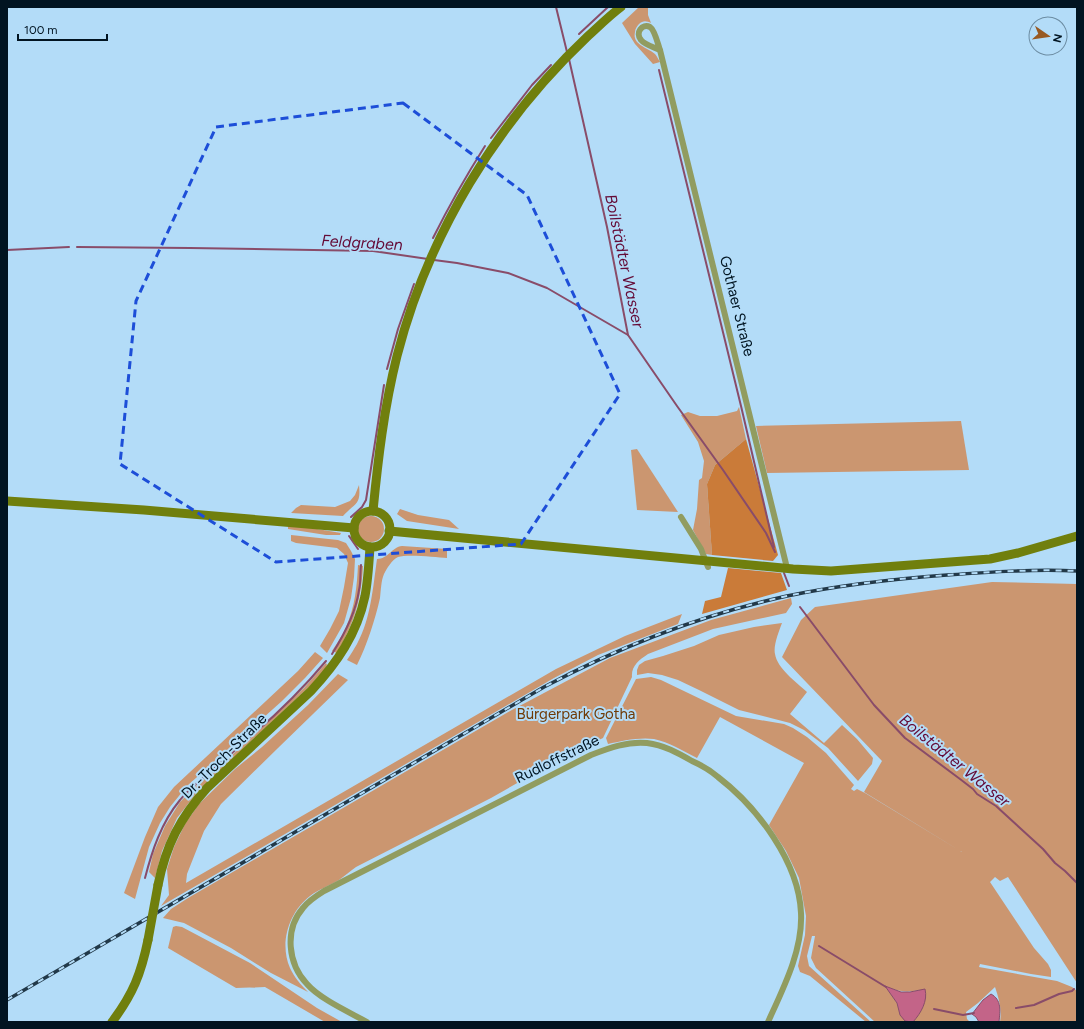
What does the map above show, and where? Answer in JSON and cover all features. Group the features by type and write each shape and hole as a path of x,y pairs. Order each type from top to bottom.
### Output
{"main road":[{"path":"373,511 379,454 387,402 397,355 427,267 435,250 460,200 486,156 512,120 572,51 621,7"},
{"path":"7,501 144,510 354,528"},
{"path":"373,511 380,513 385,518 389,531 383,543 370,547 362,544 358,540 355,536 354,528 356,520 360,516 373,511"},
{"path":"389,531 706,564 831,571 990,560 1077,536"},
{"name":"Dr.-Troch-Straße","path":"112,1022 134,988 141,970 158,885 165,857 172,838 193,804 207,788 324,678 343,652 361,611 368,578 370,547"}],"street":[{"name":"Gothaer Straße","path":"660,50 787,568"},
{"path":"681,517 701,549 706,564"},
{"name":"Rudloffstraße","path":"367,1022 316,993 306,984 298,972 293,962 290,945 295,921 303,908 315,896 324,891 592,755 618,745 639,743 654,744 673,750 717,776 739,795 758,815 777,843 796,882 801,914 798,948 780,996 768,1022"}],"highlighted area":[{"path":"403,103 527,195 620,394 521,544 276,562 120,464 136,301 216,127"}],"green space":[{"path":"639,7 648,7 648,15 651,23 644,21 638,25 635,31 636,40 638,43 655,54 660,62 653,64 635,44 622,23"},
{"path":"739,407 746,439 715,465 707,484 712,555 706,554 693,530 697,509 699,480 702,478 704,461 698,442 681,415 688,412 700,416 717,416 737,411"},
{"path":"961,421 969,470 767,473 756,426"},
{"path":"637,449 678,512 637,510 631,450"},
{"path":"359,485 359,496 357,503 343,516 291,513 301,505 335,507 350,501 355,495"},
{"path":"400,509 418,515 449,520 459,529 407,521 397,514"},
{"path":"371,516 380,520 384,529 380,538 371,542 362,538 358,529 362,520"},
{"path":"288,525 341,533 340,535 326,535 288,529"},
{"path":"291,535 338,540 346,543 355,559 351,598 344,623 327,653 320,646 339,611 348,563 344,554 337,548 296,543 291,541"},
{"path":"402,546 447,549 447,558 402,556 396,558 392,562 383,577 380,598 373,624 357,665 347,660 362,634 365,624 371,602 377,559 384,557 395,548"},
{"path":"358,565 363,566 356,611 348,632 337,653 332,651 343,633 352,612"},
{"path":"992,582 1077,584 1077,983 1008,877 1000,881 995,877 990,882 1034,948 1048,964 1051,970 1051,977 980,964 979,967 1057,981 1072,987 1077,991 1077,1022 1000,1022 1000,1004 995,987 966,1012 967,1019 970,1022 913,1022 875,1022 816,968 811,958 815,936 812,936 807,956 809,966 871,1022 866,1022 810,976 800,972 798,966 805,935 806,916 799,878 786,851 769,825 804,763 720,717 697,758 671,744 654,739 636,739 608,744 606,738 636,679 651,677 661,680 736,716 784,724 793,728 807,737 826,753 854,785 851,789 854,791 857,789 865,793 962,852 864,792 882,761 782,657 801,620 815,607","holes":["886,987 902,991 919,990 923,1007 913,1022 900,1015 897,1003"]},
{"name":"Bürgerpark Gotha","path":"791,598 792,604 786,613 713,629 648,654 634,666 632,677 603,738 556,761 491,798 356,867 339,880 310,896 296,910 286,938 287,958 290,968 298,981 308,992 271,973 231,948 184,923 163,918 171,909 188,898 510,711 610,658 711,620"},
{"path":"682,614 678,624 598,655 554,678 161,906 169,895 167,869 174,847 185,824 199,804 235,769 262,747 308,705 338,674 348,680 221,804 204,831 187,874 186,883 556,669 625,636"},
{"path":"782,623 775,647 776,659 783,670 807,692 790,714 824,743 842,725 857,739 873,758 872,764 858,781 828,748 804,730 790,723 739,710 678,680 662,675 648,673 637,675 639,665 645,661 694,646 719,635 754,627"},
{"path":"315,652 323,658 305,678 282,701 187,786 170,807 160,823 149,847 135,899 124,893 158,807 174,787 298,671"},
{"path":"326,663 327,665 325,669 312,684 199,790 177,818 162,851 155,878 149,872 153,854 165,826 180,802 304,688"},
{"path":"173,927 182,927 250,963 317,1008 342,1022 325,1022 265,987 236,988 168,948"}],"shaded area":[{"path":"746,439 778,555 773,561 712,555 707,484 715,465"},
{"path":"728,568 781,573 787,590 702,614 705,601 721,597"},
{"path":"885,986 901,992 925,989 925,1002 919,1015 913,1022 905,1021 900,1015 897,1003"},
{"path":"991,994 995,996 999,1003 999,1022 979,1022 972,1014 983,1000"}],"waterway":[{"name":"Boilstädter Wasser","path":"556,7 567,52"},
{"path":"579,34 608,7"},
{"name":"Boilstädter Wasser","path":"569,59 607,227 628,335 766,533 775,552"},
{"path":"491,138 532,85 551,65"},
{"path":"659,70 774,547"},
{"path":"433,238 445,214 485,146"},
{"name":"Feldgraben","path":"7,250 69,247"},
{"name":"Feldgraben","path":"77,247 373,251 428,259"},
{"name":"Feldgraben","path":"434,260 508,273 547,288 628,335"},
{"path":"387,369 398,329 414,284"},
{"path":"351,517 362,507 366,500 384,385"},
{"path":"349,536 358,549"},
{"path":"332,654 345,631 355,607 360,587 361,565"},
{"name":"Boilstädter Wasser","path":"784,573 789,586"},
{"name":"Boilstädter Wasser","path":"800,607 874,705 905,738 973,789 977,794 996,806 1043,849 1055,863 1077,883"},
{"path":"145,878 162,828 173,809 183,797 276,714 297,694 326,661"},
{"path":"819,946 886,987"},
{"path":"1016,1008 1034,1005 1074,989"},
{"path":"934,1009 963,1015 974,1013"}],"railway":[{"path":"7,1000 544,687 603,658 662,633 723,612 787,596 847,586 947,575 1028,571 1077,571"}]}
